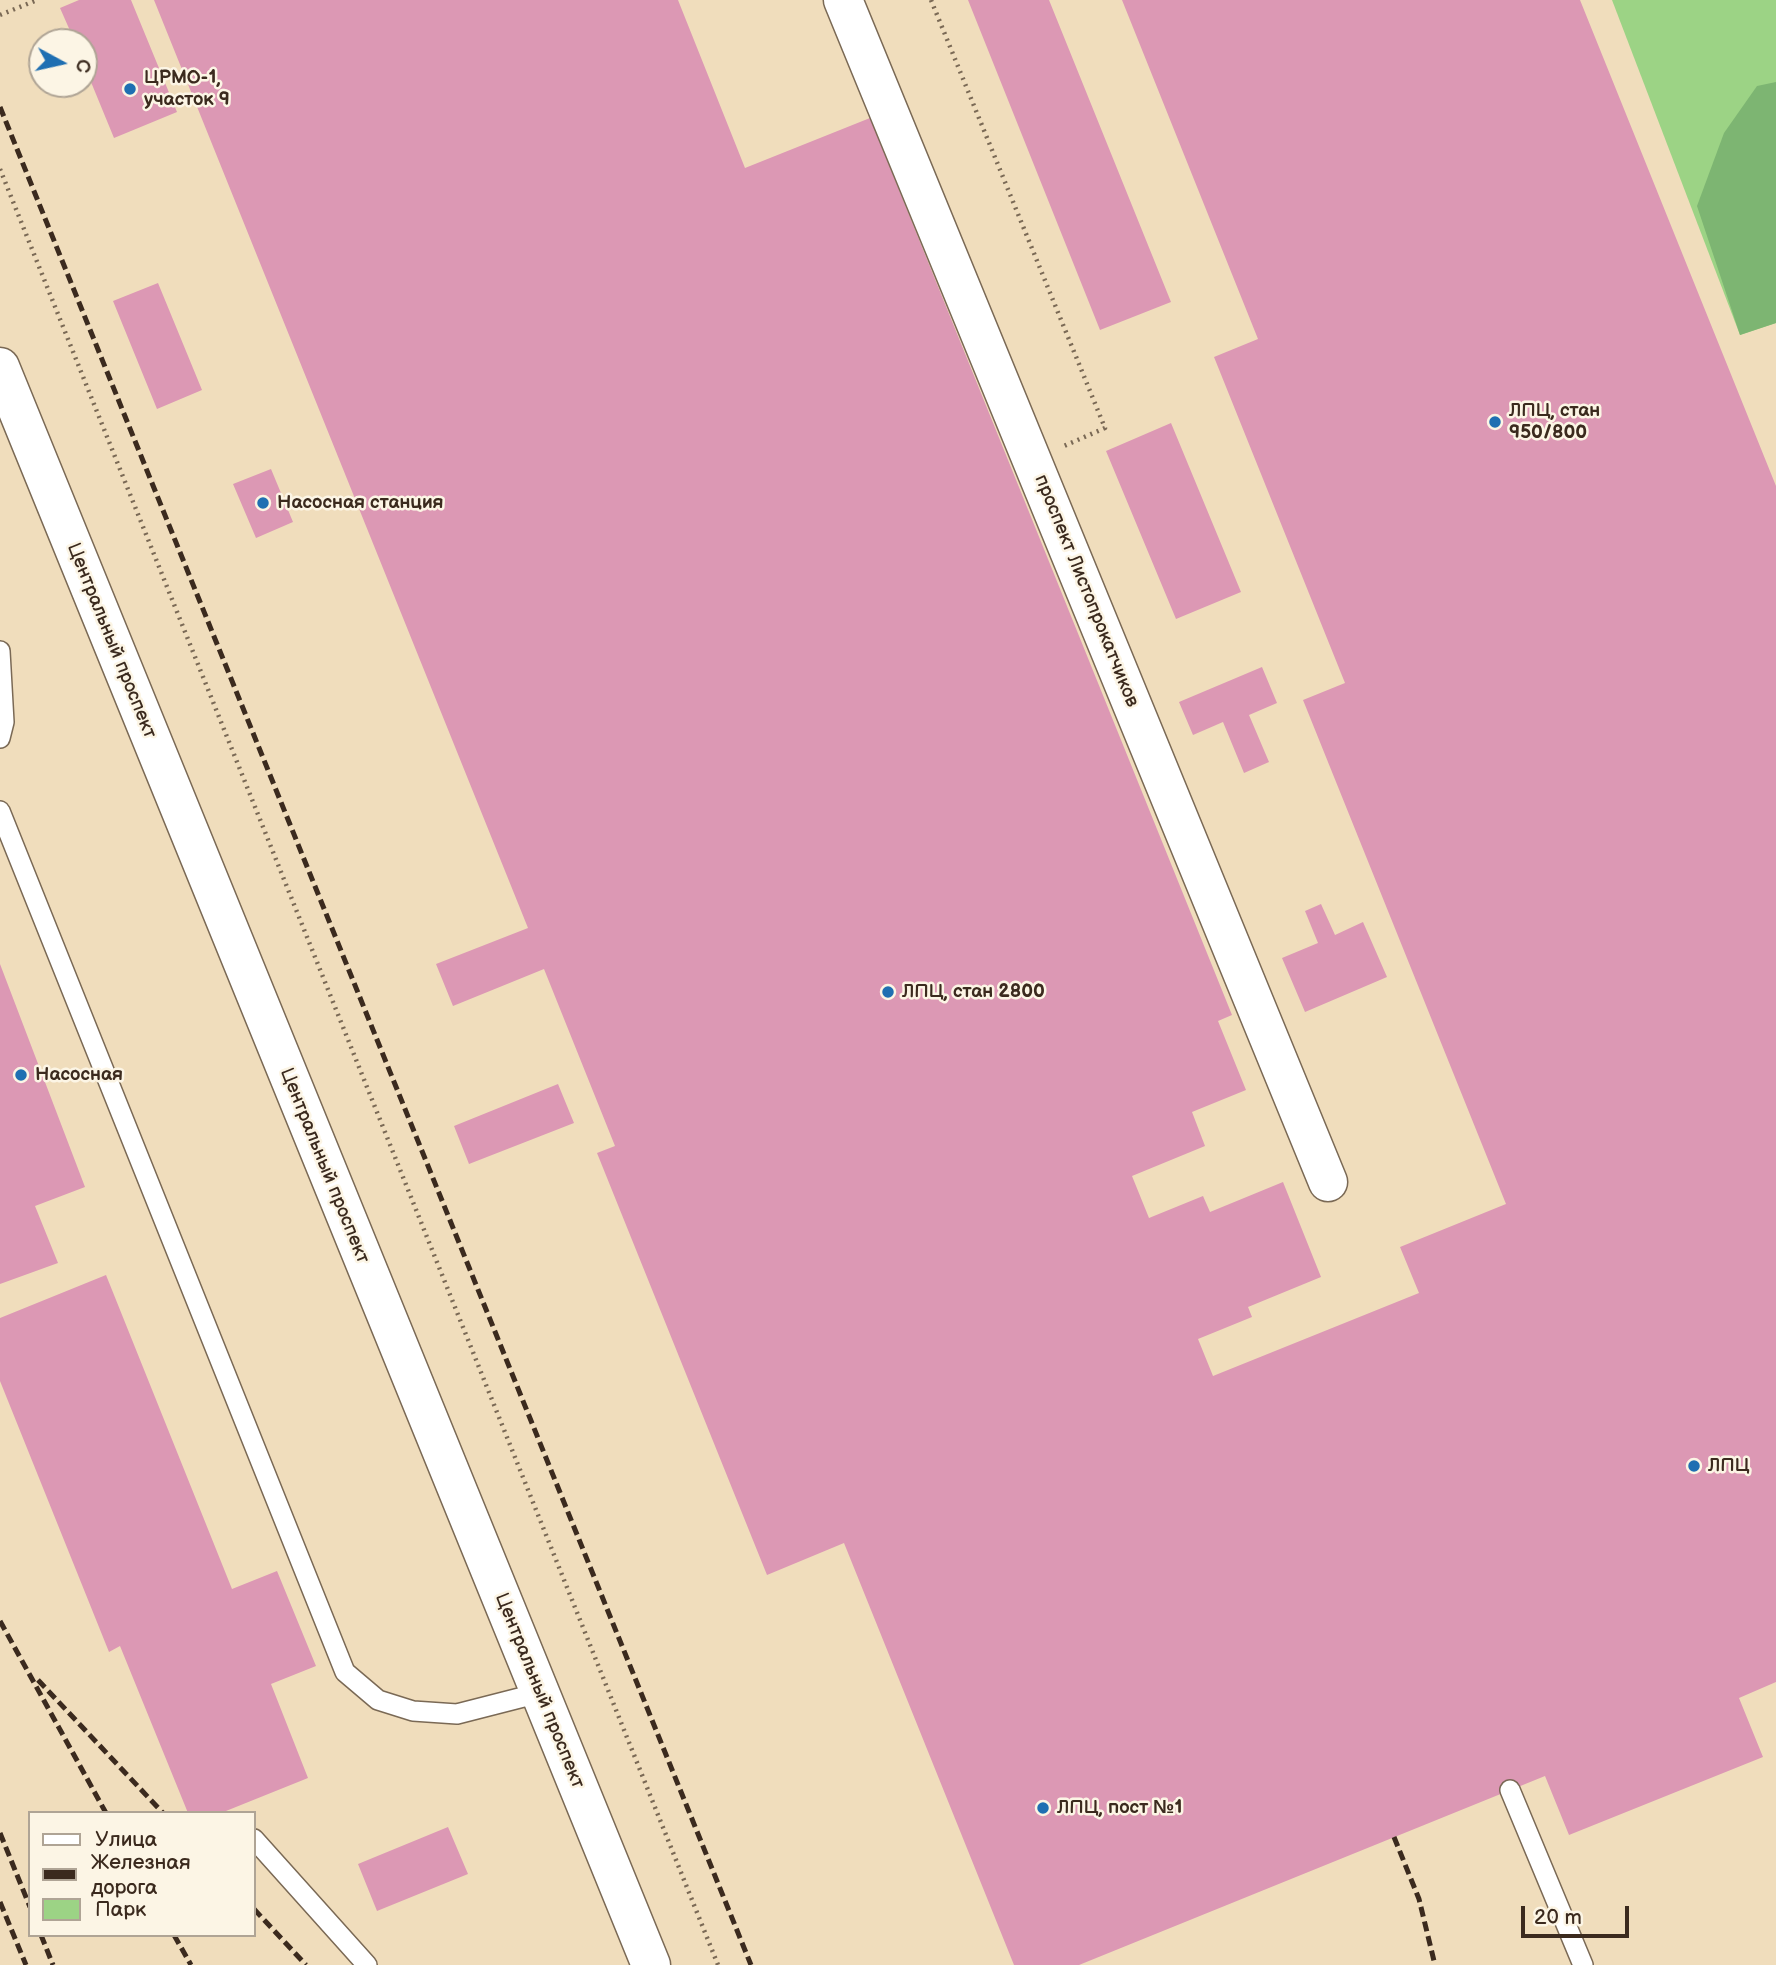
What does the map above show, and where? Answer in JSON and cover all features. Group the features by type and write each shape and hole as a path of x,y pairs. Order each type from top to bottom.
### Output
{"street":[{"name":"проспект Листопрокатчиков","path":"843,0 1328,1182"},
{"name":"Центральный проспект","path":"0,367 651,1965"}],"lane":[{"path":"0,651 4,722 0,738"},
{"path":"0,811 345,1672 378,1700 413,1711 457,1714 539,1693"},
{"path":"1510,1790 1583,1965"},
{"path":"256,1841 368,1965"}],"path":[{"path":"0,15 37,0"},
{"path":"931,0 1105,428 1032,460"},
{"path":"0,170 718,1965"}],"green space":[{"path":"1612,0 1776,0 1776,323 1740,335"},
{"path":"1776,82 1776,323 1740,335 1697,206 1724,133 1757,86"}],"building":[{"name":"ЦРМО-1, участок 9","path":"79,0 131,0 177,112 114,138 98,98 98,28 69,28 60,8"},
{"name":"ЛПЦ, стан 2800","path":"154,0 678,0 745,168 870,118 1232,1015 1218,1021 1246,1090 1192,1112 1205,1146 1132,1176 1149,1218 1203,1196 1210,1212 1283,1182 1321,1277 1248,1307 1252,1317 1198,1339 1213,1376 1419,1293 1400,1247 1506,1204 1303,700 1345,683 1214,357 1258,339 1122,0 1580,0 1776,486 1776,1682 1739,1698 1763,1757 1569,1835 1545,1776 1079,1965 1014,1965 844,1543 767,1575 597,1153 615,1146 544,969 453,1006 436,964 528,928"},
{"path":"968,0 1049,0 1171,302 1100,330"},
{"path":"158,283 202,390 157,409 113,301"},
{"path":"1171,423 1241,592 1176,619 1106,451"},
{"name":"Насосная станция","path":"271,469 293,522 256,538 233,484"},
{"path":"1262,667 1277,703 1249,715 1269,762 1244,773 1223,722 1193,735 1179,702"},
{"path":"1321,904 1335,935 1363,922 1387,977 1305,1012 1282,958 1318,943 1305,911"},
{"name":"Насосная","path":"0,964 85,1187 35,1206 58,1263 0,1284"},
{"path":"558,1084 574,1123 469,1164 454,1126"},
{"path":"106,1275 232,1589 277,1571 316,1666 271,1684 308,1778 226,1811 187,1811 120,1646 109,1652 0,1381 0,1318"},
{"path":"448,1827 468,1874 377,1911 358,1864"}],"railway":[{"path":"0,107 751,1965"},
{"path":"0,1621 105,1811"},
{"path":"38,1680 161,1811"},
{"path":"0,1833 28,1902"},
{"path":"1394,1837 1419,1899 1435,1965"},
{"path":"0,1902 26,1965"},
{"path":"256,1911 306,1965"},
{"path":"42,1937 53,1965"},
{"path":"175,1937 191,1965"}],"place":[{"name":"ЦРМО-1, участок 9","path":"130,89"},
{"name":"ЛПЦ, стан 950/800","path":"1495,422"},
{"name":"Насосная станция","path":"263,503"},
{"name":"ЛПЦ, стан 2800","path":"888,992"},
{"name":"Насосная","path":"21,1075"},
{"name":"ЛПЦ","path":"1694,1466"},
{"name":"ЛПЦ, пост №1","path":"1043,1808"}]}
